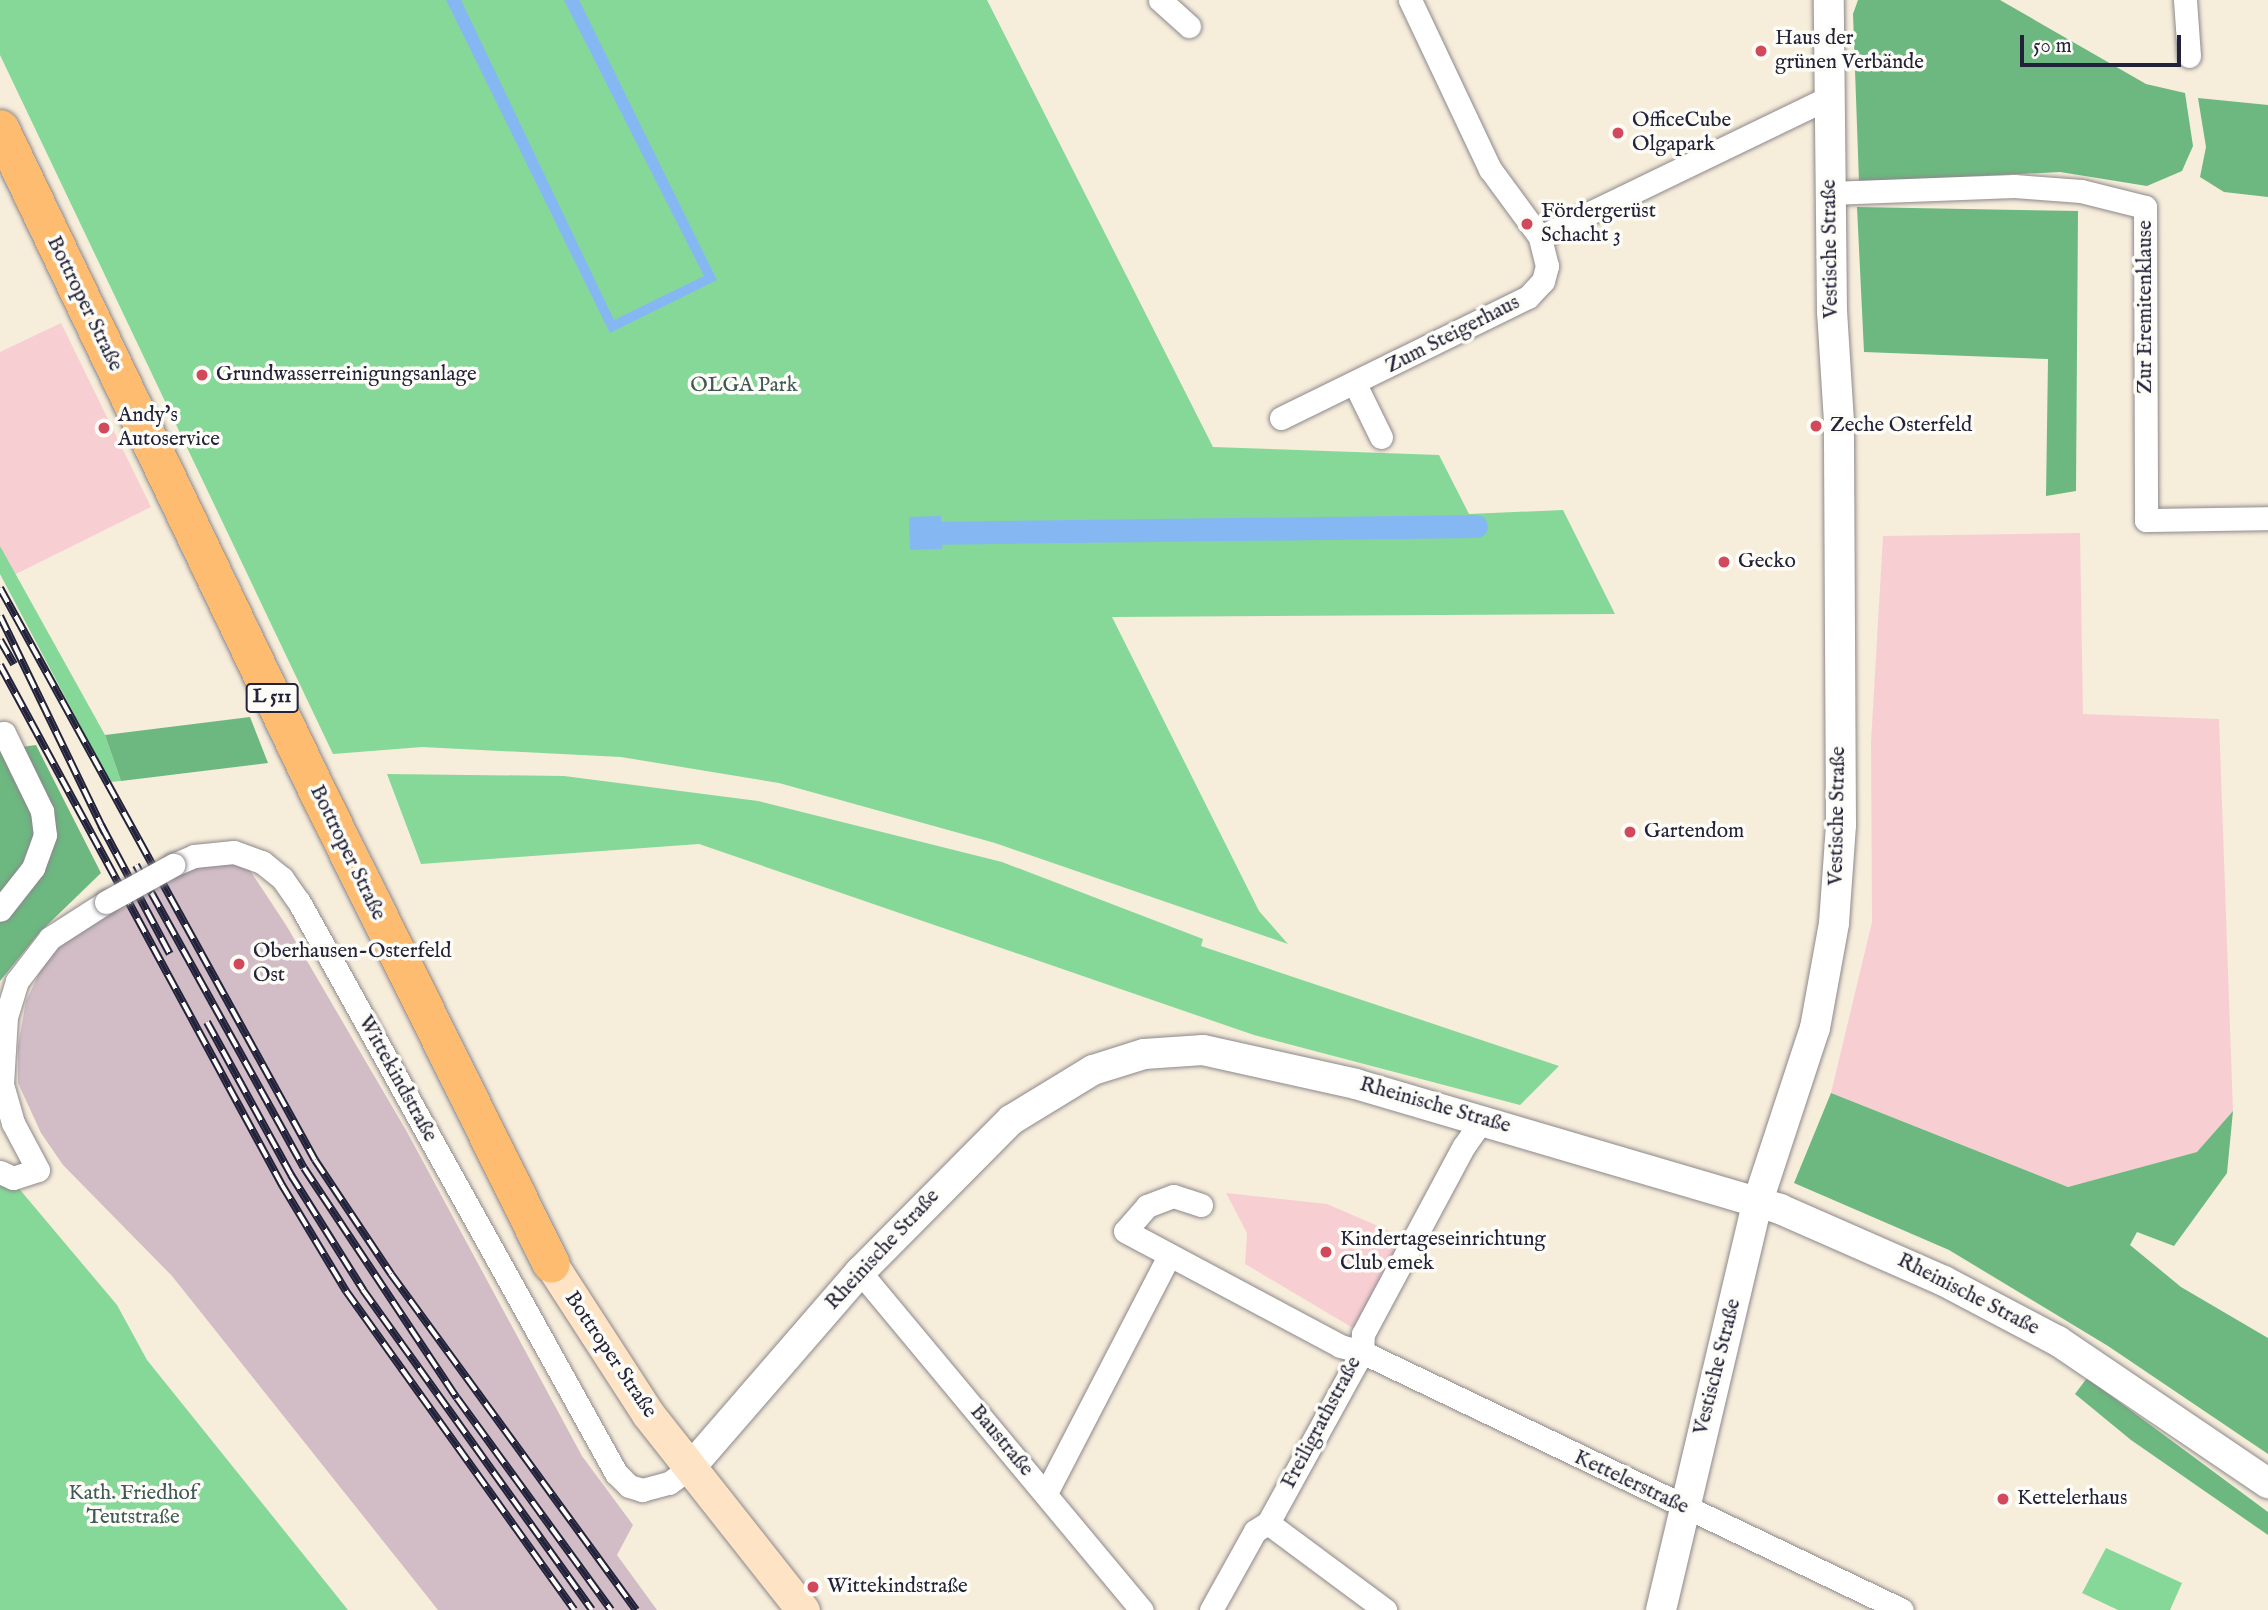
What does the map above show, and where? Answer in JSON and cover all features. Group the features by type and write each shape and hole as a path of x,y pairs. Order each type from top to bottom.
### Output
{"main road":[{"name":"Bottroper Straße","path":"0,128 318,793 551,1264 617,1369 690,1468 803,1610"}],"street":[{"path":"1160,0 1189,26"},
{"name":"Zum Steigerhaus","path":"1281,418 1528,297 1543,281 1548,266 1540,237 1490,169 1410,0"},
{"name":"Vestische Straße","path":"1661,1610 1758,1201 1815,1028 1831,945 1839,868 1839,422 1829,193 1829,0"},
{"path":"2185,0 2189,56"},
{"path":"1540,237 1829,97"},
{"name":"Zur Eremitenklause","path":"1829,193 2014,186 2081,191 2145,207 2146,520 2268,518"},
{"path":"1355,384 1381,437"},
{"path":"0,910 33,868 44,835 42,811 2,734"},
{"name":"Wittekindstraße","path":"0,1172 13,1178 38,1170 13,1123 2,1084 6,1017 17,981 35,954 70,922 194,856 234,852 262,862 282,878 299,902 616,1473 629,1486 642,1490 669,1483 690,1468"},
{"name":"Rheinische Straße","path":"690,1468 860,1272 1010,1120 1073,1079 1128,1058 1176,1051 1228,1054 1483,1119 1758,1201 1887,1254 2058,1341 2268,1483"},
{"name":"Freiligrathstraße","path":"1211,1610 1255,1531 1268,1523 1362,1352 1363,1334 1464,1146 1483,1119"},
{"name":"Kettelerstraße","path":"1201,1205 1173,1196 1147,1206 1125,1231 1328,1340 1362,1352 1902,1610"},
{"path":"1046,1493 1170,1256"},
{"name":"Baustraße","path":"860,1272 1142,1610"},
{"path":"1268,1523 1385,1610"}],"shaded area":[{"path":"61,323 151,507 14,575 0,546 0,352"},
{"path":"2080,533 2083,714 2219,719 2233,1111 2198,1152 2068,1187 1831,1093 1872,922 1871,742 1883,536"},
{"path":"214,858 249,869 286,925 407,1132 582,1456 633,1525 617,1555 657,1610 438,1610 172,1276 63,1165 41,1133 18,1083 18,1046 26,1001 45,961 68,929 104,905"},
{"name":"Kindertageseinrichtung Club emek","path":"1226,1193 1327,1204 1413,1241 1363,1334 1245,1264 1247,1233"}],"green space":[{"name":"OLGA Park","path":"0,0 987,0 1213,447 1439,455 1469,514 1563,510 1615,614 1112,617 1259,911 1288,944 995,843 779,783 621,757 422,747 333,754 0,55"},
{"path":"1858,0 2000,0 2146,84 2185,93 2193,146 2182,171 2147,186 2060,172 1859,182 1853,14"},
{"path":"2198,98 2268,105 2268,197 2224,192 2200,177 2206,147"},
{"path":"1857,207 2078,211 2076,491 2046,496 2048,359 1864,352"},
{"path":"0,546 105,735 121,781 110,782 0,574"},
{"path":"250,717 268,763 121,781 105,735"},
{"path":"36,745 101,873 40,932 0,981 0,750"},
{"path":"387,774 564,776 758,801 1002,862 1203,939 1201,946 1559,1066 1520,1105 1254,1035 699,844 421,864"},
{"path":"1831,1093 2068,1187 2197,1152 2233,1111 2227,1173 2174,1246 2137,1232 2130,1245 2181,1287 2268,1338 2268,1454 2108,1346 1949,1250 1794,1183"},
{"name":"Kath. Friedhof Teutstraße","path":"0,1166 117,1305 147,1360 348,1610 0,1610"},
{"path":"2087,1378 2268,1512 2268,1535 2131,1440 2075,1394"},
{"path":"2106,1548 2182,1583 2170,1610 2118,1610 2082,1593"}],"water":[{"path":"446,0 461,0 614,320 704,276 564,0 579,0 717,280 610,333"},
{"path":"941,516 942,549 910,550 909,517"}],"waterway":[{"path":"927,533 1476,526"}],"railway":[{"path":"0,588 315,1160 391,1274 636,1610"},
{"path":"0,616 105,833"},
{"path":"0,640 14,664"},
{"path":"0,665 282,1185 346,1291 574,1610"},
{"path":"101,825 170,954"},
{"path":"136,865 304,1168 457,1398 611,1610"},
{"path":"207,1022 291,1175 363,1290 592,1610"}],"place":[{"name":"Haus der grünen Verbände","path":"1761,51"},
{"name":"OfficeCube Olgapark","path":"1618,133"},
{"name":"Fördergerüst Schacht 3","path":"1527,224"},
{"name":"Grundwasserreinigungsanlage","path":"202,375"},
{"name":"Zeche Osterfeld","path":"1816,426"},
{"name":"Andy's Autoservice","path":"104,428"},
{"name":"Gecko","path":"1724,562"},
{"name":"Gartendom","path":"1630,832"},
{"name":"Oberhausen-Osterfeld Ost","path":"239,964"},
{"name":"Kindertageseinrichtung Club emek","path":"1326,1252"},
{"name":"Kettelerhaus","path":"2003,1499"},
{"name":"Wittekindstraße","path":"813,1587"}]}
